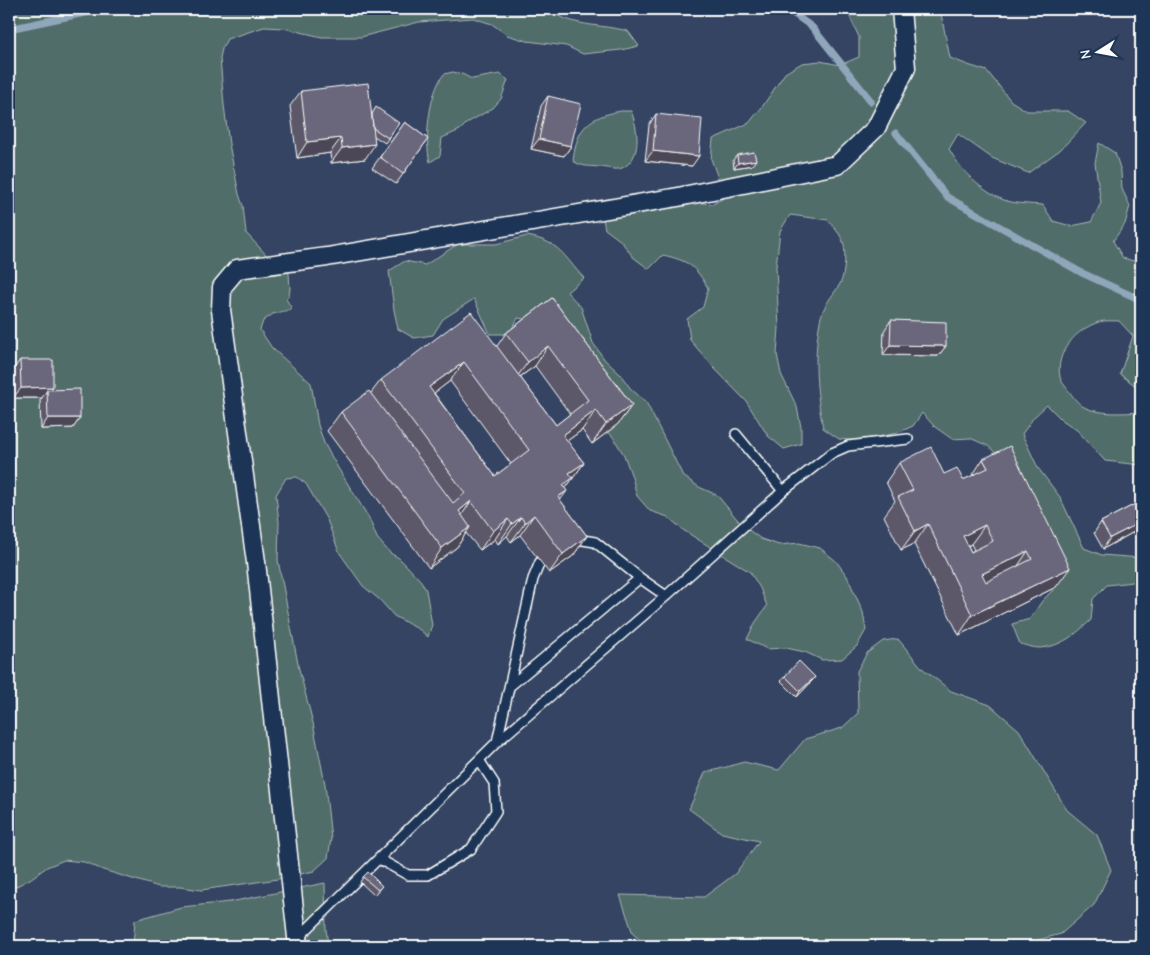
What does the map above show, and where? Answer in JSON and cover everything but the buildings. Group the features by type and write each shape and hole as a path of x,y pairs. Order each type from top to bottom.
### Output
{"street":[{"path":"298,943 256,562 221,310 222,287 237,268 328,257 659,200 837,165 876,128 906,68 902,9"}],"lane":[{"path":"736,434 783,491"},
{"path":"298,943 379,859 497,742 666,596 783,491 832,453 848,446 908,439"},
{"path":"564,543 577,539 594,542 666,596"},
{"path":"497,742 533,579 540,562"},
{"path":"510,686 640,578"},
{"path":"379,859 408,875 428,875 470,849 496,811 494,783 479,760"}],"green space":[{"path":"9,9 548,9 557,15 576,22 628,31 639,46 583,54 566,46 527,41 507,35 492,24 473,18 419,22 361,37 322,37 283,28 264,27 227,39 222,49 220,58 229,144 243,206 246,233 272,261 289,273 290,289 286,299 292,309 273,314 263,321 260,330 272,348 311,383 318,425 324,443 369,518 377,538 390,553 399,558 421,581 426,590 432,625 428,637 420,630 394,616 380,600 363,586 339,552 327,520 306,484 297,477 286,478 276,495 279,522 278,560 299,669 313,723 325,784 331,839 328,858 314,871 278,879 201,890 159,887 103,870 84,862 64,860 47,867 9,890"},
{"path":"846,9 940,9 950,58 987,71 1011,101 1027,111 1068,111 1086,123 1060,150 1028,173 992,158 958,134 949,149 959,165 972,179 995,196 1023,204 1043,205 1053,221 1071,226 1091,222 1101,203 1095,163 1099,143 1115,153 1121,171 1122,189 1130,206 1125,224 1113,241 1123,258 1141,263 1141,388 1120,374 1133,336 1119,321 1101,321 1083,330 1069,342 1064,350 1059,367 1062,382 1084,407 1104,412 1141,412 1141,465 1105,461 1078,431 1061,419 1047,405 1034,417 1022,434 1038,468 1060,497 1084,548 1102,555 1141,558 1141,581 1107,585 1093,599 1091,620 1074,635 1054,645 1034,648 1020,644 1012,624 1030,619 1042,601 1056,587 1055,578 1003,460 988,446 970,438 952,439 935,427 922,413 913,426 897,433 859,441 839,439 823,428 816,374 818,334 823,310 842,280 845,262 844,243 828,220 790,215 780,231 776,267 779,328 777,354 781,374 797,407 801,427 801,444 784,449 768,436 746,401 690,340 687,319 703,307 708,288 695,269 685,262 663,255 649,269 633,257 621,241 605,229 601,210 694,202 713,204 730,194 718,178 711,159 713,139 749,123 785,73 802,63 820,61 840,65 859,57 859,37"},
{"path":"453,72 472,79 500,74 508,80 501,99 493,108 467,123 460,130 442,138 440,156 430,162 428,129 431,104 444,74"},
{"path":"621,111 631,111 636,126 636,150 629,163 622,168 613,169 585,166 573,161 578,139 586,125 601,116"},
{"path":"527,236 554,246 584,278 567,292 581,307 593,343 605,360 620,374 631,389 646,402 683,476 699,487 717,495 742,525 761,539 779,545 799,543 820,548 836,561 847,576 863,612 866,630 857,646 842,659 822,660 805,652 786,648 767,649 747,639 767,606 760,588 750,572 683,530 668,517 650,511 637,496 624,455 613,437 600,423 545,322 518,318 509,334 490,334 474,299 443,319 433,335 414,338 398,329 389,271 405,261 425,265 458,244 496,244"},
{"path":"898,639 922,668 951,691 990,705 1019,730 1067,810 1097,835 1111,870 1094,905 1061,934 1023,944 967,946 648,946 633,934 620,895 704,897 735,874 759,841 722,833 689,809 705,773 744,762 779,770 805,739 842,728 858,713 857,671 867,653 883,641"},
{"path":"325,883 328,946 133,946 135,920 181,907 230,902"}],"waterway":[{"path":"9,29 104,9"},
{"path":"787,9 812,27 871,101"},
{"path":"896,133 947,197 1082,273 1141,300"}]}
